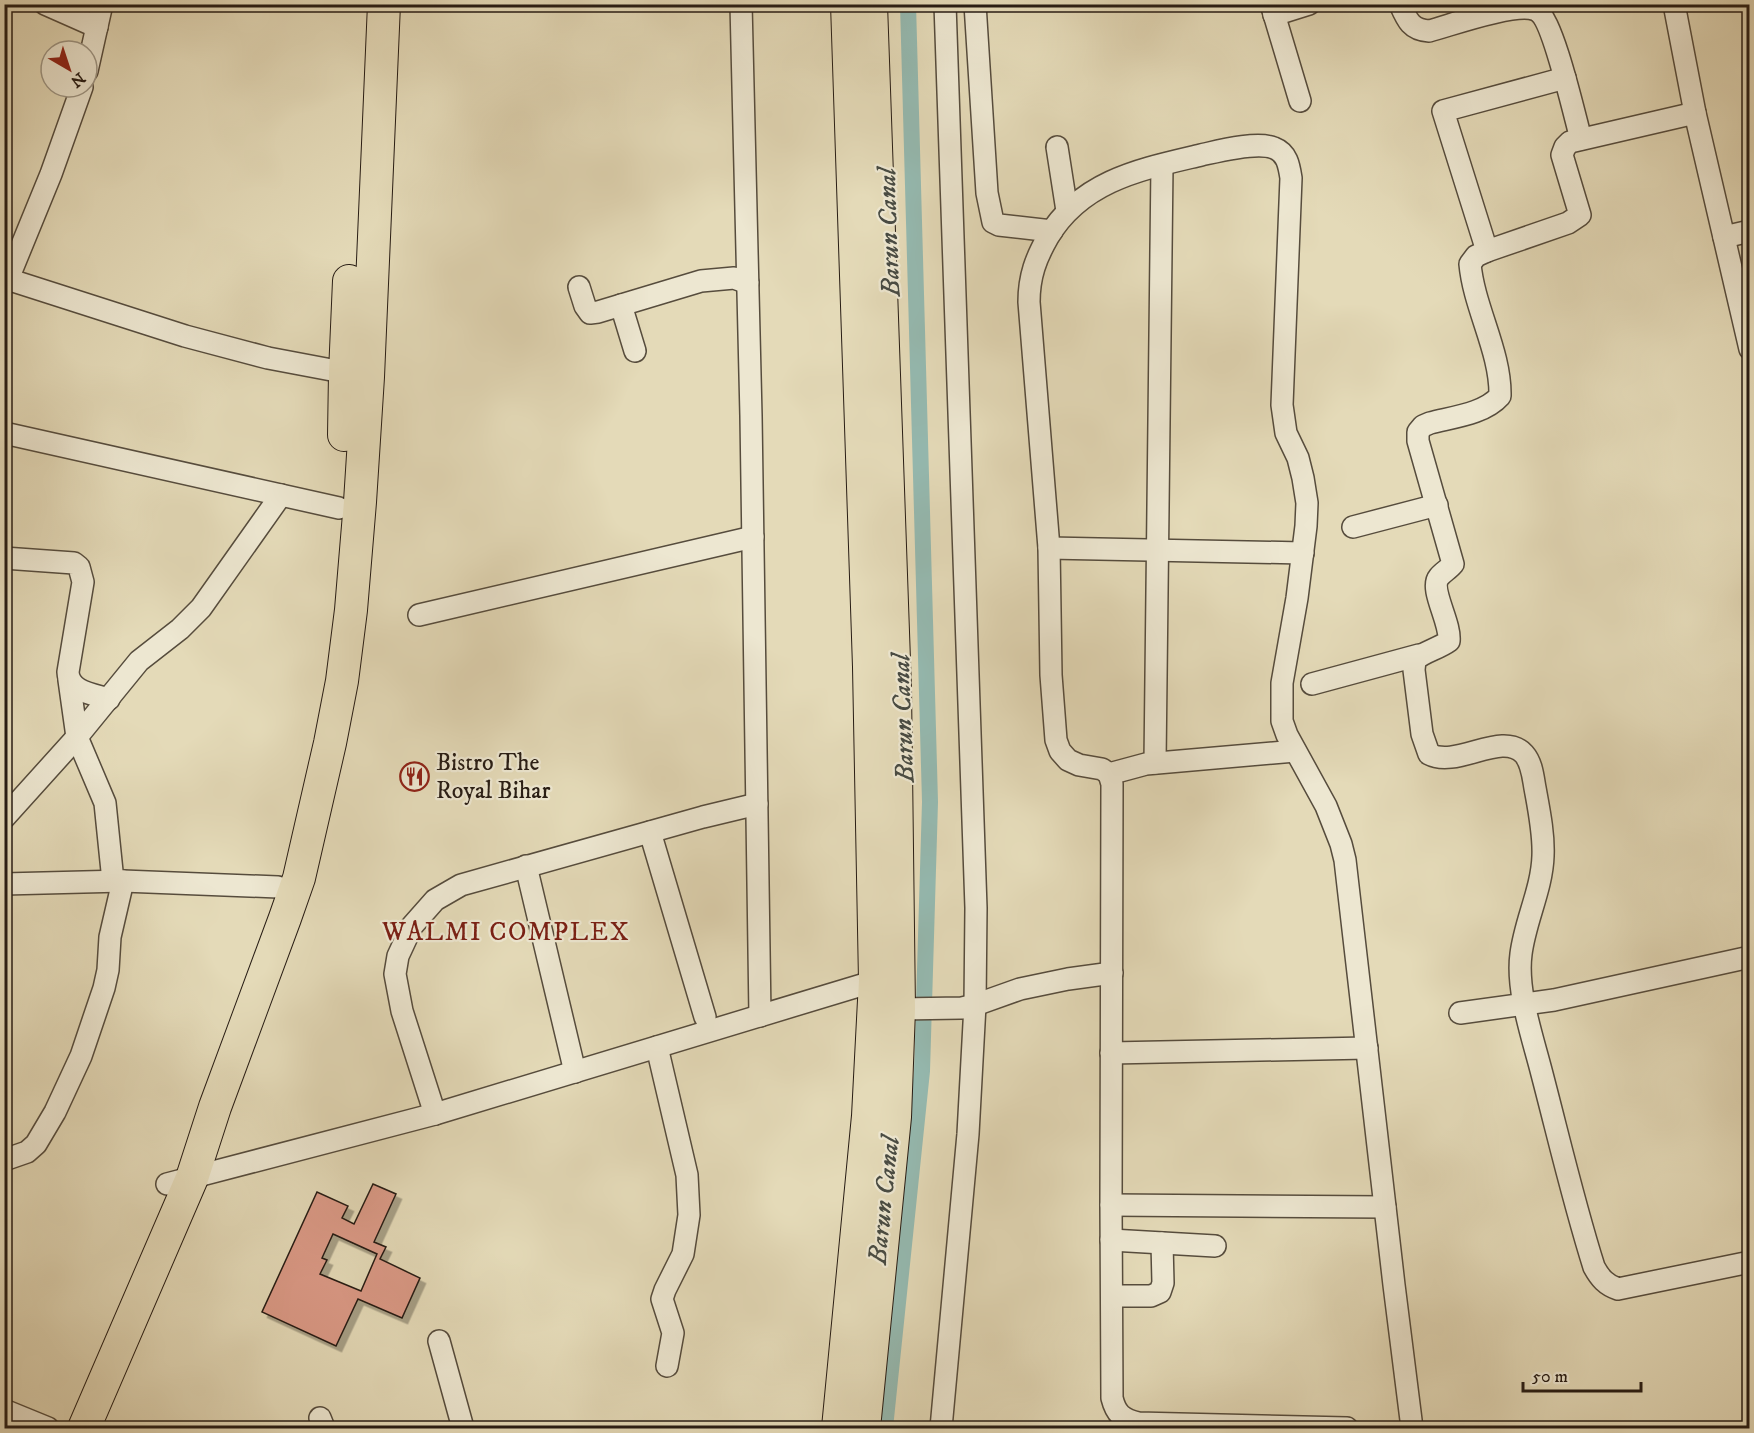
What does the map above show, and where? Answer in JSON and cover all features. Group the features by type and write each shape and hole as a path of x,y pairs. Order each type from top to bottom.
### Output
{"highway":[{"path":"66,1428 222,1086 299,878 313,822 342,681 349,622 363,4"},
{"path":"84,1428 179,1181 278,887 315,720 331,598 344,440 356,375 384,4"},
{"path":"838,1428 868,1116 875,981 869,667 847,4"},
{"path":"864,1428 907,1008 871,4"}],"street":[{"path":"45,4 97,27"},
{"path":"94,39 102,4"},
{"path":"741,4 753,537 760,1016"},
{"path":"941,1428 968,1134 969,1007 976,908 945,4"},
{"path":"975,4 987,193 993,222 999,225 1052,231"},
{"path":"1300,101 1272,10 1309,4"},
{"path":"1401,4 1411,25 1419,31 1430,31 1507,9 1524,8 1536,10 1542,14 1548,24 1565,78 1581,139"},
{"path":"1674,4 1695,113 1749,349"},
{"path":"1486,250 1443,111 1565,78"},
{"path":"78,99 51,174 6,278 185,336 268,358 356,375"},
{"path":"1312,684 1430,652 1449,641 1450,631 1436,593 1436,585 1438,578 1453,564 1418,441 1418,432 1430,423 1485,407 1495,402 1500,396 1497,369 1470,264 1476,256 1486,250 1568,223 1580,215 1562,154 1570,142 1695,113"},
{"path":"1347,1428 1138,1423 1119,1415 1112,1398 1112,784 1109,774 1102,769 1079,765 1068,760 1060,751 1056,740 1051,675 1048,548 1029,288 1038,256 1067,211 1085,196 1112,181 1162,165 1219,151 1265,145 1276,148 1289,162 1291,195 1282,405 1286,433 1298,458 1306,492 1306,526 1282,693 1282,721 1295,751 1326,806 1341,844 1346,871 1412,1428"},
{"path":"1057,147 1067,211"},
{"path":"1155,763 1162,165"},
{"path":"1724,237 1749,231"},
{"path":"579,287 585,306 590,313 701,281 734,278 748,283"},
{"path":"621,305 635,351"},
{"path":"4,433 339,508"},
{"path":"4,818 77,737 139,661 180,629 201,608 282,495"},
{"path":"1353,527 1437,505"},
{"path":"419,615 753,537"},
{"path":"1048,548 1303,553"},
{"path":"4,558 74,563 79,567 83,582 68,672 77,737 105,803 118,881 108,970 81,1056 55,1112 36,1144 27,1152 4,1160"},
{"path":"1419,655 1415,660 1415,686 1422,734 1429,754 1446,759 1512,746 1526,756 1531,766 1543,858 1520,954 1525,1004 1581,1226 1594,1267 1601,1279 1611,1287 1618,1289 1749,1262"},
{"path":"69,680 73,686 81,690 109,699"},
{"path":"1109,774 1134,766 1155,763 1295,751"},
{"path":"435,1114 402,1011 395,974 398,956 412,926 435,900 461,885 757,804"},
{"path":"650,832 705,1017"},
{"path":"526,866 575,1072"},
{"path":"4,884 118,881 278,887"},
{"path":"1460,1013 1554,1000 1749,957"},
{"path":"907,1008 969,1007 1035,985 1112,974"},
{"path":"179,1181 435,1114 875,981"},
{"path":"657,1047 687,1175 689,1215 683,1254 662,1299 673,1333 667,1366"},
{"path":"1112,1053 1367,1048"},
{"path":"1111,1205 1385,1208"},
{"path":"1111,1240 1215,1246"},
{"path":"1112,1296 1151,1296 1161,1291 1162,1243"},
{"path":"439,1341 463,1428"},
{"path":"4,1410 48,1428"}],"building":[{"path":"373,1184 396,1194 374,1242 386,1247 380,1259 420,1278 402,1318 358,1299 336,1346 262,1312 317,1192 348,1206 342,1218 354,1224","holes":["333,1234 377,1254 361,1291 320,1274 327,1260 322,1258"]}],"waterway":[{"name":"Barun Canal","path":"885,1428 922,1071 930,802 908,4"}],"place":[{"name":"Bistro The Royal Bihar","path":"415,776"}],"district":[{"name":"WALMI COMPLEX","path":"506,931"}]}
